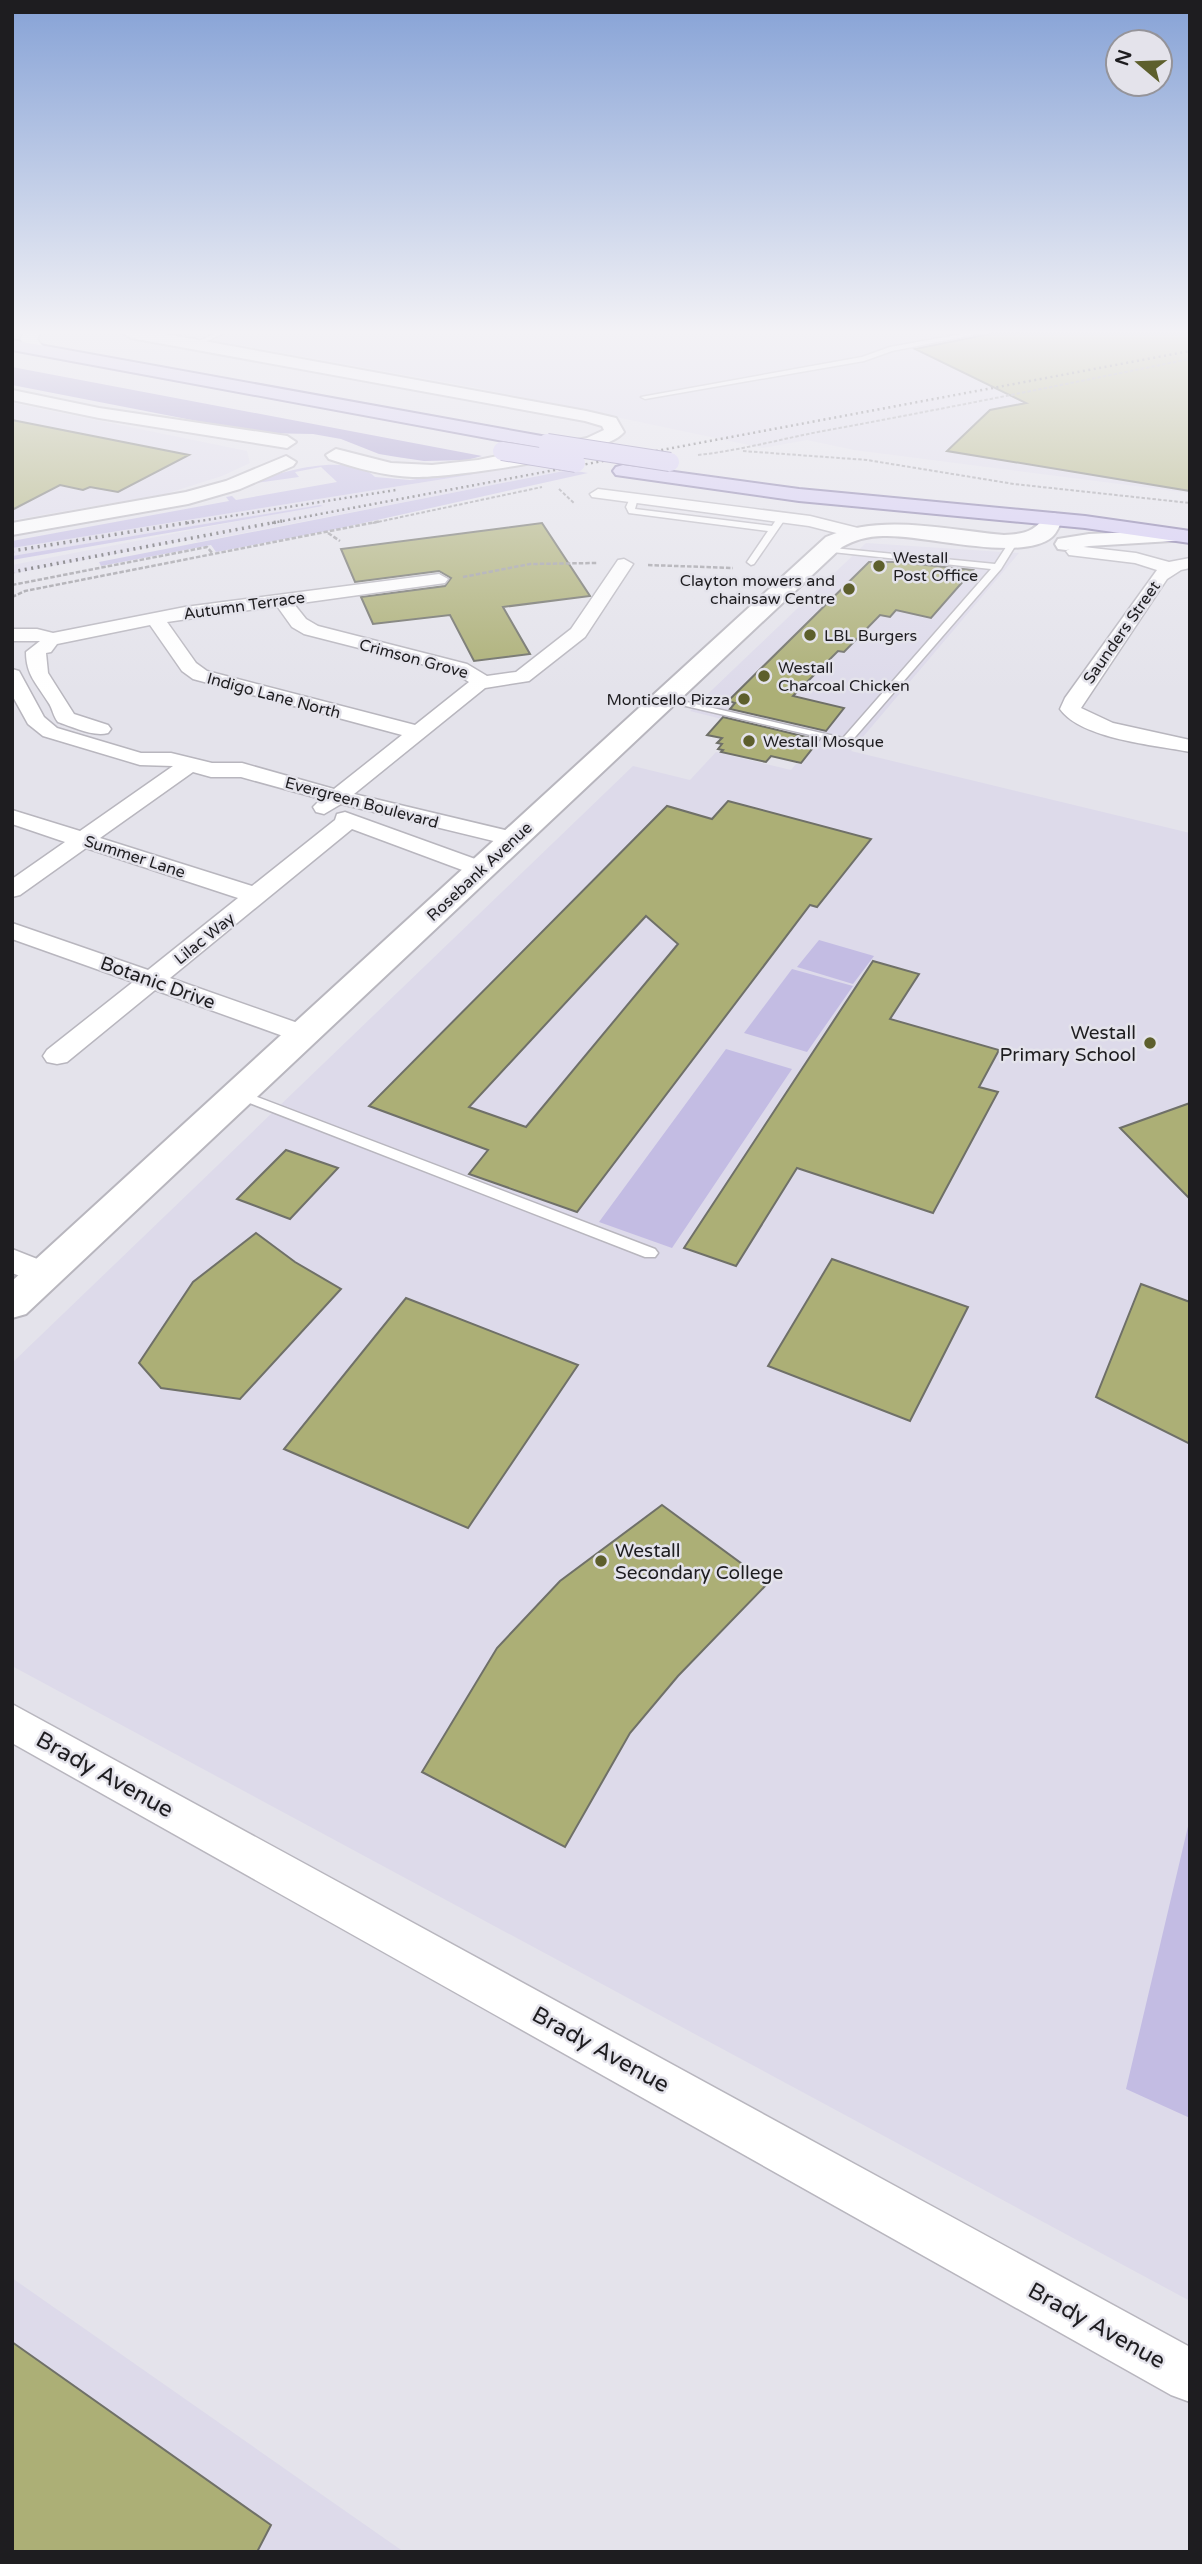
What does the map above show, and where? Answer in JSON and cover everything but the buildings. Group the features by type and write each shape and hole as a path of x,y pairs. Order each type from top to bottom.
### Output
{"main road":[{"path":"274,453 298,458 310,453"},
{"path":"12,529 188,498 233,485 310,453"},
{"path":"343,453 387,468 426,471 540,453"},
{"path":"512,453 799,495 1060,512 1084,522 1185,526"},
{"path":"609,453 1185,526"},
{"name":"Rosebank Avenue","path":"983,539 1035,537 1044,532 1060,512"},
{"path":"1070,547 1079,537 1084,522"},
{"name":"Rosebank Avenue","path":"12,1304 837,539 852,532 884,529 1044,547 1070,547 1089,540 1185,526"}],"street":[{"path":"598,494 778,523 817,522 852,532"},
{"path":"1070,547 1136,558 1169,570"},
{"name":"Saunders Street","path":"1190,563 1161,575 1072,702 1070,709 1076,717 1093,724 1190,746"},
{"path":"479,683 522,677 578,633 624,564"},
{"name":"Autumn Terrace","path":"12,658 43,645 154,618 439,579"},
{"name":"Crimson Grove","path":"281,599 299,624 311,630 460,668 475,674 479,683 328,804"},
{"name":"Indigo Lane North","path":"154,618 189,667 200,675 419,733"},
{"path":"12,635 38,634 43,645"},
{"name":"Evergreen Boulevard","path":"43,645 34,667 37,676 46,683 67,720 159,746 224,784 513,839"},
{"name":"Evergreen Boulevard","path":"12,675 35,720 50,732 141,759 191,765"},
{"path":"12,890 191,765"},
{"name":"Evergreen Boulevard","path":"328,804 349,820 481,869"},
{"name":"Summer Lane","path":"12,817 257,896"},
{"name":"Lilac Way","path":"57,1056 349,820"},
{"name":"Botanic Drive","path":"12,930 303,1034"},
{"path":"12,1260 44,1274"},
{"name":"Brady Avenue","path":"12,1722 1190,2376"}],"lane":[{"path":"751,562 778,523"},
{"path":"665,699 845,742 998,567 1013,543"},
{"path":"826,549 875,558 899,556 998,567"},
{"path":"239,1094 650,1253"}],"path":[{"path":"762,453 867,460 1014,484 1185,526"},
{"path":"327,533 340,541"},
{"path":"12,585 207,547 214,554"}],"shaded area":[{"path":"12,453 247,453 250,463 222,476 165,494 12,520"},
{"path":"376,453 464,453 482,456 467,460 424,461"},
{"path":"875,453 1190,453 1190,493"},
{"path":"524,463 569,470 197,542 195,539 12,574 12,565 322,505 12,556 12,548 469,475"},
{"path":"524,463 469,475 12,548 12,541 229,501 226,497 232,496 236,500 337,482 321,467 295,472 299,477 256,483 282,473 317,466 351,466 365,470 375,477 410,480"},
{"path":"569,470 588,473 332,530 216,552 211,545 101,566 99,562"},
{"path":"323,506 12,560 12,556"},
{"name":"Westall Secondary College","path":"866,543 1019,553 851,751 1190,833 1190,2301 12,1666 12,1363 633,766 690,780 716,752 791,770 814,742 690,711"},
{"path":"819,940 874,956 853,984 797,967"},
{"path":"792,969 853,986 807,1052 744,1033"},
{"path":"726,1049 792,1069 672,1248 599,1222"},
{"path":"1190,1818 1190,2118 1126,2089"},
{"path":"12,2278 404,2552 12,2552"}],"railway":[{"path":"272,523 647,453"},
{"path":"187,523 396,490"},
{"path":"12,551 198,521"},
{"path":"12,572 282,521"}],"place":[{"name":"Westall Post Office","path":"879,566"},
{"name":"Clayton mowers and chainsaw Centre","path":"849,589"},
{"name":"LBL Burgers","path":"810,635"},
{"name":"Westall Charcoal Chicken","path":"764,676"},
{"name":"Monticello Pizza","path":"744,699"},
{"name":"Westall Mosque","path":"749,741"},
{"name":"Westall Primary School","path":"1150,1043"},
{"name":"Westall Secondary College","path":"601,1561"}]}
